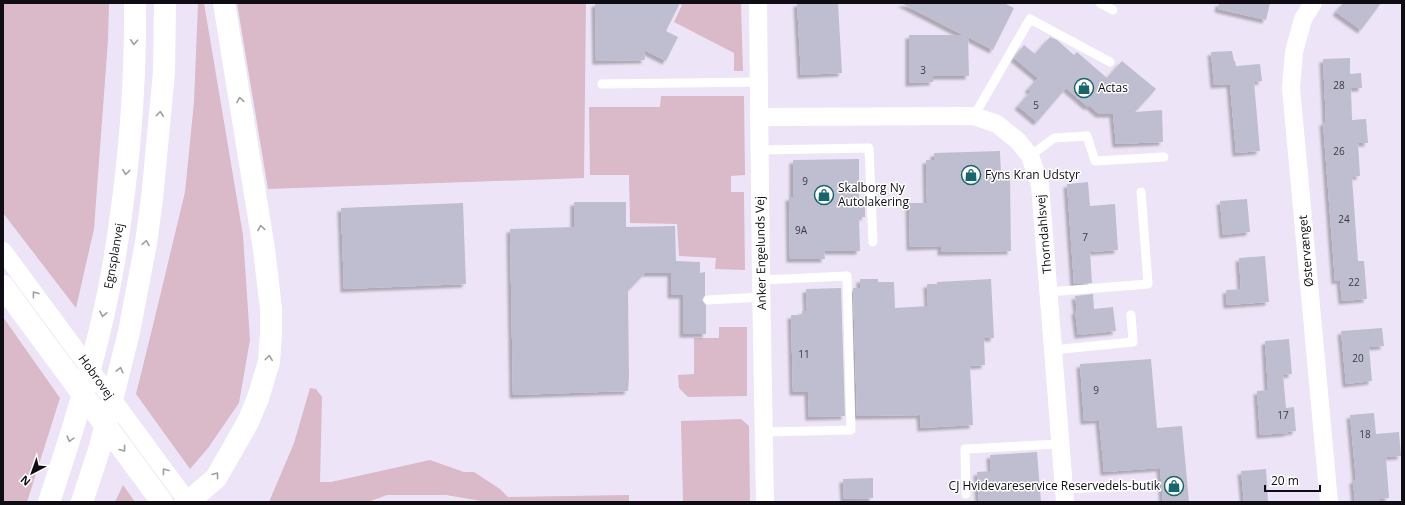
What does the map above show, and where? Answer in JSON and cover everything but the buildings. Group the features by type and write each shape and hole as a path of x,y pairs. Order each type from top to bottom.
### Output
{"main road":[{"name":"Egnsplanvej","path":"49,502 68,446 96,343 114,264 123,200 131,122 135,3"},
{"path":"82,502 100,447 120,368 146,243 152,199 164,72 166,3"},
{"path":"187,502 216,478 248,422 258,398 269,362 272,333 271,309 264,249 224,3"},
{"name":"Hobrovej","path":"3,286 136,466 164,500"}],"street":[{"name":"Anker Engelunds Vej","path":"758,3 765,502"},
{"name":"Østervænget","path":"1313,3 1303,19 1294,52 1291,88 1329,502"},
{"name":"Thorndahlsvej","path":"760,117 974,116 997,124 1018,141 1030,156 1040,185 1064,496"},
{"name":"Hobrovej","path":"3,251 187,502"}],"lane":[{"path":"1100,3 1114,10"},
{"path":"974,116 1030,19 1110,62"},
{"path":"602,84 759,82"},
{"path":"1030,156 1054,138 1088,136 1095,162 1164,157"},
{"path":"760,150 869,148 873,242"},
{"path":"1049,292 1148,284 1141,192"},
{"path":"708,300 761,288 847,276 851,430 764,432"},
{"path":"1053,350 1133,342 1131,315"},
{"path":"966,494 965,449 1060,444"},
{"path":"1064,496 1151,485"}],"shaded area":[{"path":"3,3 109,3 108,40 94,229 76,308 3,213"},
{"path":"198,3 204,3 243,235 250,340 239,403 208,448 190,469 136,394 185,192 194,102"},
{"path":"237,3 586,3 584,178 268,189"},
{"path":"678,3 741,3 743,71 734,71 734,53 674,22 682,5"},
{"path":"661,96 744,96 745,175 731,176 731,192 744,192 745,270 715,269 716,258 679,256 677,224 630,223 629,175 590,175 589,107 660,107"},
{"path":"3,317 60,398 27,502 3,502"},
{"path":"719,327 747,327 747,396 688,397 679,388 678,375 694,374 694,338 719,338"},
{"path":"310,388 316,389 322,397 320,482 331,482 430,460 464,472 474,472 500,489 508,497 629,495 629,502 483,502 446,495 387,495 368,502 269,502 294,443"},
{"path":"741,419 749,426 750,502 683,502 681,421"},
{"path":"123,485 135,502 115,502"}],"place":[{"name":"Actas","path":"1084,88"},
{"name":"Fyns Kran Udstyr","path":"971,175"},
{"name":"Skalborg Ny Autolakering","path":"824,195"},
{"name":"CJ Hvidevareservice Reservedels-butik","path":"1174,486"}]}
